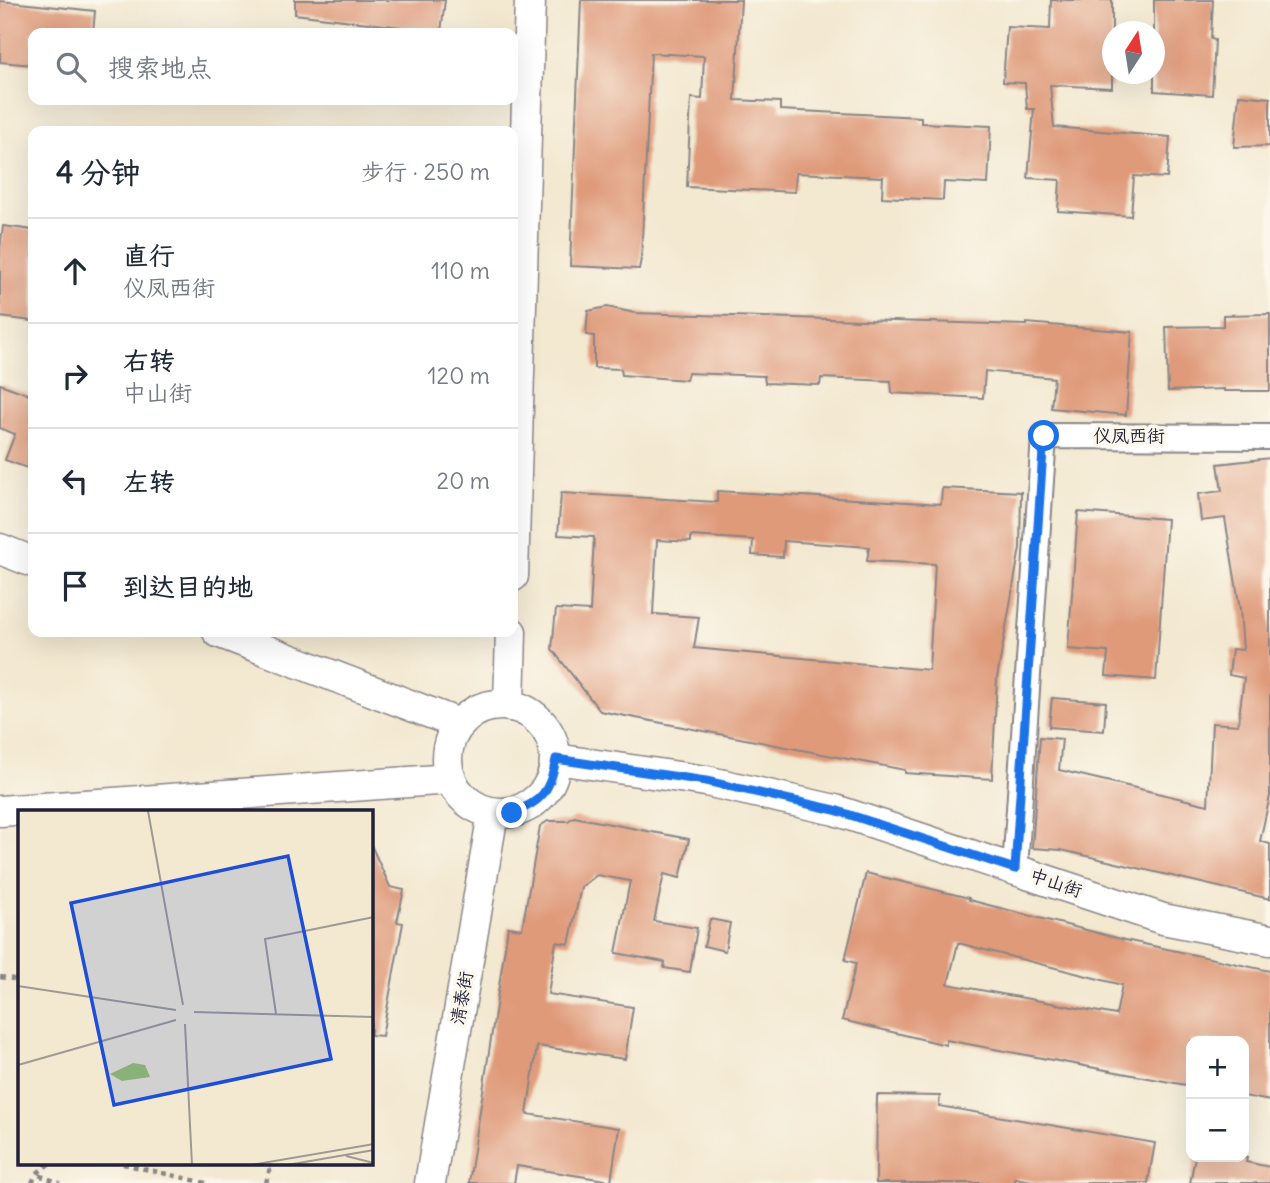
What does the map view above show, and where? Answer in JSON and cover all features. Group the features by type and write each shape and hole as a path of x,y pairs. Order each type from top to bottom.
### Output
{"street":[{"path":"518,407 530,0"},
{"name":"仪凤西街","path":"1015,869 1044,436 1270,437"},
{"path":"0,549 28,560"},
{"path":"231,637 454,722 461,722"},
{"path":"509,706 511,637"},
{"path":"490,706 509,706 527,711 536,718 549,733 556,759 553,777 544,794 530,806 512,813 493,813 475,807 460,796 451,779 447,756 451,738 461,722 472,713 490,706"},
{"name":"中山街","path":"556,759 706,781 835,810 1163,919 1270,940"},
{"path":"0,811 451,779"},
{"name":"清泰街","path":"430,1183 493,813"}],"path":[{"path":"0,976 18,980"},
{"path":"32,1183 36,1174 46,1166"},
{"path":"132,1166 206,1183"},
{"path":"266,1183 270,1166"},
{"path":"36,1174 60,1183"}],"building":[{"path":"295,0 445,0 442,28 409,28 295,14"},
{"path":"581,0 741,0 735,100 780,102 780,110 921,117 921,123 991,126 988,184 944,182 943,200 882,197 883,177 796,173 795,192 687,187 691,98 702,99 704,56 651,53 639,269 570,266"},
{"path":"1051,0 1112,0 1112,21 1102,21 1102,84 1112,84 1112,88 1050,85 1054,127 1170,137 1167,178 1134,176 1131,216 1058,211 1060,180 1028,178 1034,109 1027,109 1025,83 1003,82 1007,27 1050,29"},
{"path":"1154,0 1213,0 1211,39 1215,40 1212,95 1154,91 1154,84 1165,84 1165,21 1154,21"},
{"path":"0,1 95,11 93,28 28,28 28,65 0,62"},
{"path":"1239,95 1270,98 1270,146 1234,147"},
{"path":"3,226 28,229 28,320 0,317 0,248"},
{"path":"607,307 635,313 1027,323 1132,332 1126,415 1051,408 1054,378 985,371 983,398 892,393 891,381 821,378 820,385 765,383 764,376 688,373 686,380 622,375 621,369 594,368 594,336 586,335 588,311"},
{"path":"1270,314 1270,391 1168,391 1166,327 1223,326 1223,315"},
{"path":"0,384 28,394 28,468 5,460 15,434 0,428"},
{"path":"1270,458 1270,796 1260,841 1270,844 1270,899 1061,850 1032,848 1040,737 1062,739 1059,770 1208,805 1212,723 1238,725 1244,678 1229,675 1232,649 1243,650 1240,609 1225,518 1201,521 1198,494 1222,491 1218,464"},
{"path":"942,488 1021,492 1020,548 997,678 992,779 905,773 905,770 600,711 552,649 556,609 590,611 594,537 558,535 561,493 717,502 717,491 941,504","holes":["691,536 753,540 752,555 783,557 784,541 869,547 867,561 935,564 929,670 694,648 699,617 653,614 657,540 691,542"]},
{"path":"1078,512 1167,519 1156,680 1106,676 1108,652 1068,649"},
{"path":"1052,698 1106,702 1104,731 1049,727"},
{"path":"574,817 689,839 680,878 664,874 654,921 697,928 690,972 664,968 665,962 616,953 630,881 597,875 581,887 569,944 556,942 548,994 633,1007 625,1059 537,1046 527,1114 619,1128 611,1181 517,1166 514,1183 469,1183 508,927 522,929 540,826 548,821 568,821"},
{"path":"373,849 390,887 404,890 397,922 403,923 382,1036 373,1035"},
{"path":"866,873 1125,940 1270,971 1270,1101 1249,1097 1249,1036 1186,1036 1186,1085 946,1040 946,1045 842,1020 856,963 845,960","holes":["958,943 1122,985 1116,1015 948,984"]},
{"path":"710,919 730,923 725,951 704,946"},
{"path":"877,1095 940,1096 939,1106 1155,1143 1148,1183 1042,1183 1015,1178 1015,1183 876,1183"},
{"path":"1194,1162 1246,1162 1270,1167 1270,1183 1190,1183"}],"route":[{"path":"512,813 530,806 544,794 553,777 556,759 706,781 835,810 1015,869 1044,436"}]}
